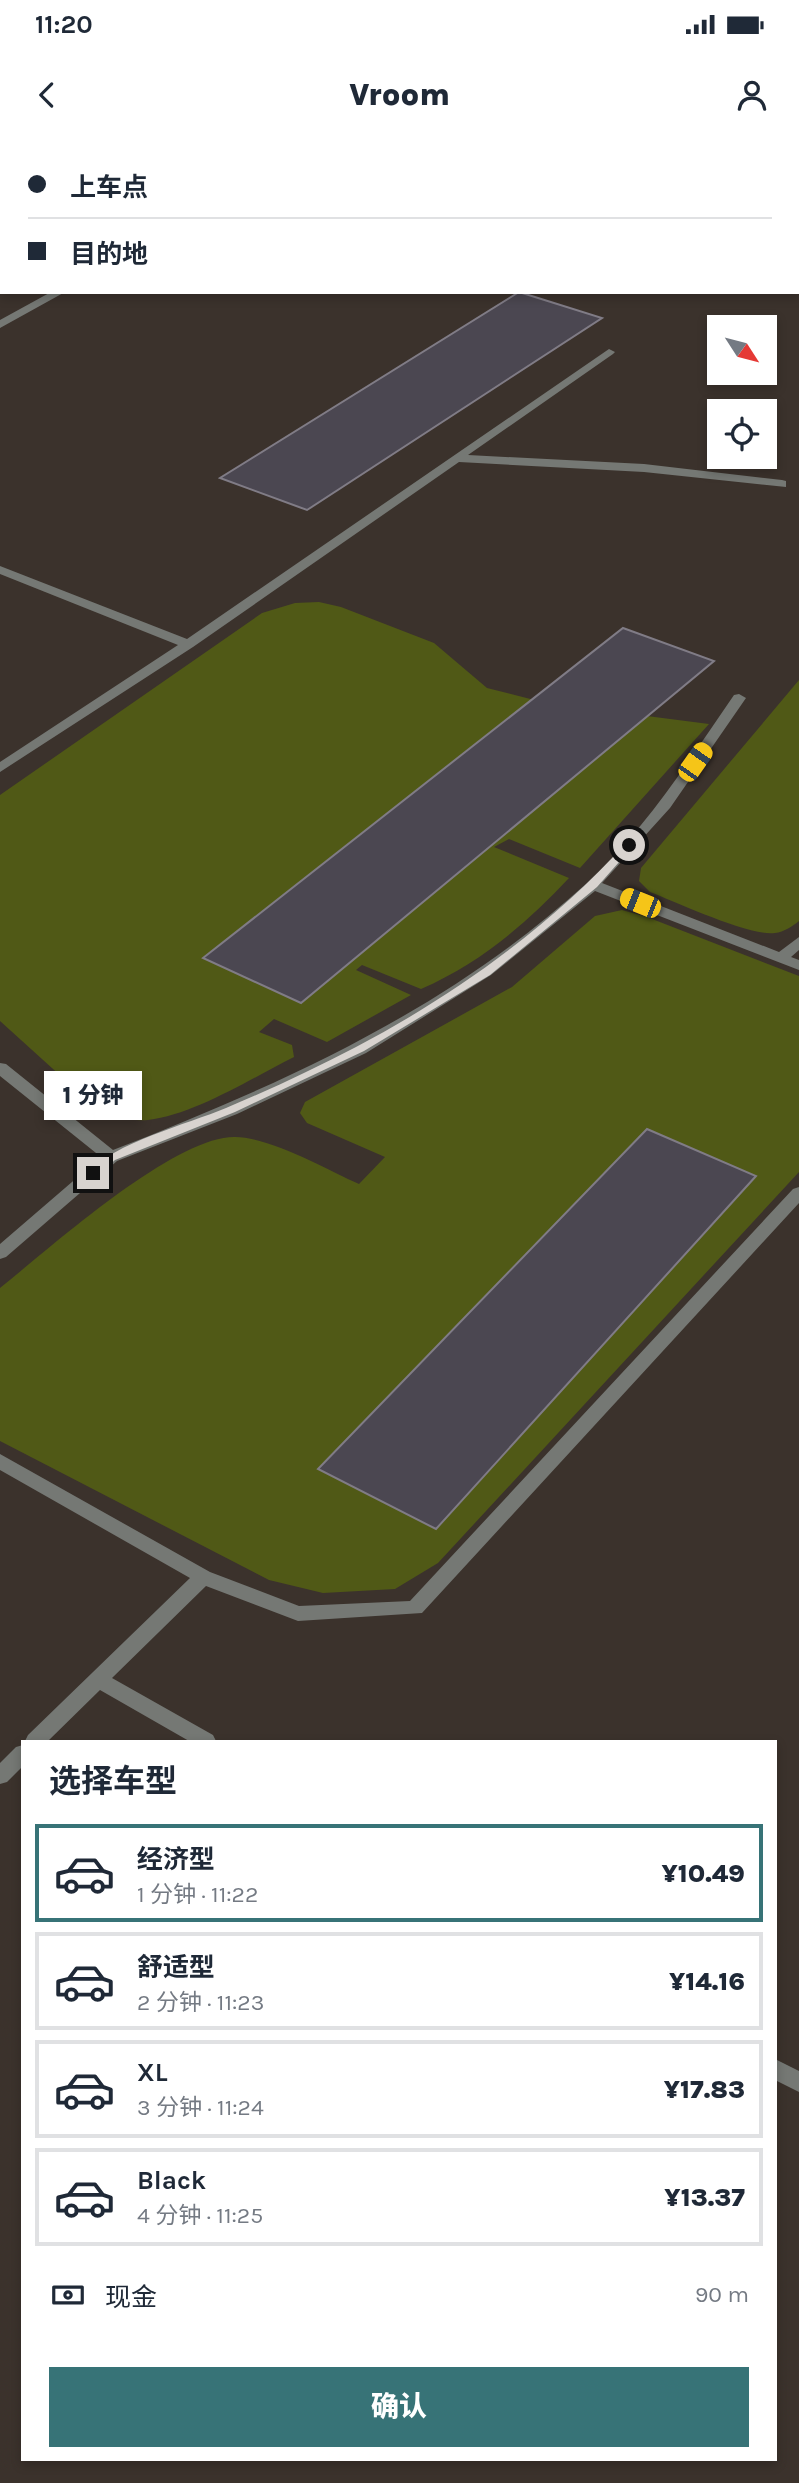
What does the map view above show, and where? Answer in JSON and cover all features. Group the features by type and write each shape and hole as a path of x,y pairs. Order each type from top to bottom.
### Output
{"street":[{"path":"0,325 56,294"},
{"path":"0,768 188,645 609,352"},
{"path":"456,458 644,468 782,484"},
{"path":"0,570 188,645"},
{"path":"0,1253 111,1157 231,1110 360,1049 486,972 593,885 665,805 739,698"},
{"path":"593,885 799,965"},
{"path":"781,958 799,942"},
{"path":"0,1068 111,1157"},
{"path":"0,1461 203,1577 298,1614 415,1608 799,1193"},
{"path":"36,1740 203,1577"},
{"path":"98,1679 204,1740"},
{"path":"0,1776 21,1756"},
{"path":"777,2069 799,2082"}],"green space":[{"path":"319,602 341,607 434,643 487,688 546,703 709,724 580,868 509,839 494,847 569,878 536,912 482,955 421,989 362,965 356,970 411,995 327,1042 274,1019 259,1032 292,1045 294,1057 203,1103 166,1117 134,1120 107,1113 95,1107 0,1021 0,795 262,613 295,603"},
{"path":"799,680 799,921 782,931 764,933 732,924 650,892 639,881 641,868"},
{"path":"622,910 647,917 799,976 799,1172 438,1563 395,1589 323,1593 269,1580 0,1441 0,1288 80,1223 147,1174 179,1155 209,1142 235,1137 264,1142 359,1184 385,1157 307,1123 300,1113 305,1102 512,987 595,916"}],"building":[{"path":"516,294 525,294 602,318 307,510 220,478"},
{"path":"623,628 714,661 301,1003 203,958"},
{"path":"647,1129 756,1176 436,1529 318,1469"}],"route":[{"path":"93,1173 111,1157 231,1110 360,1049 486,972 593,885 629,845"}]}
